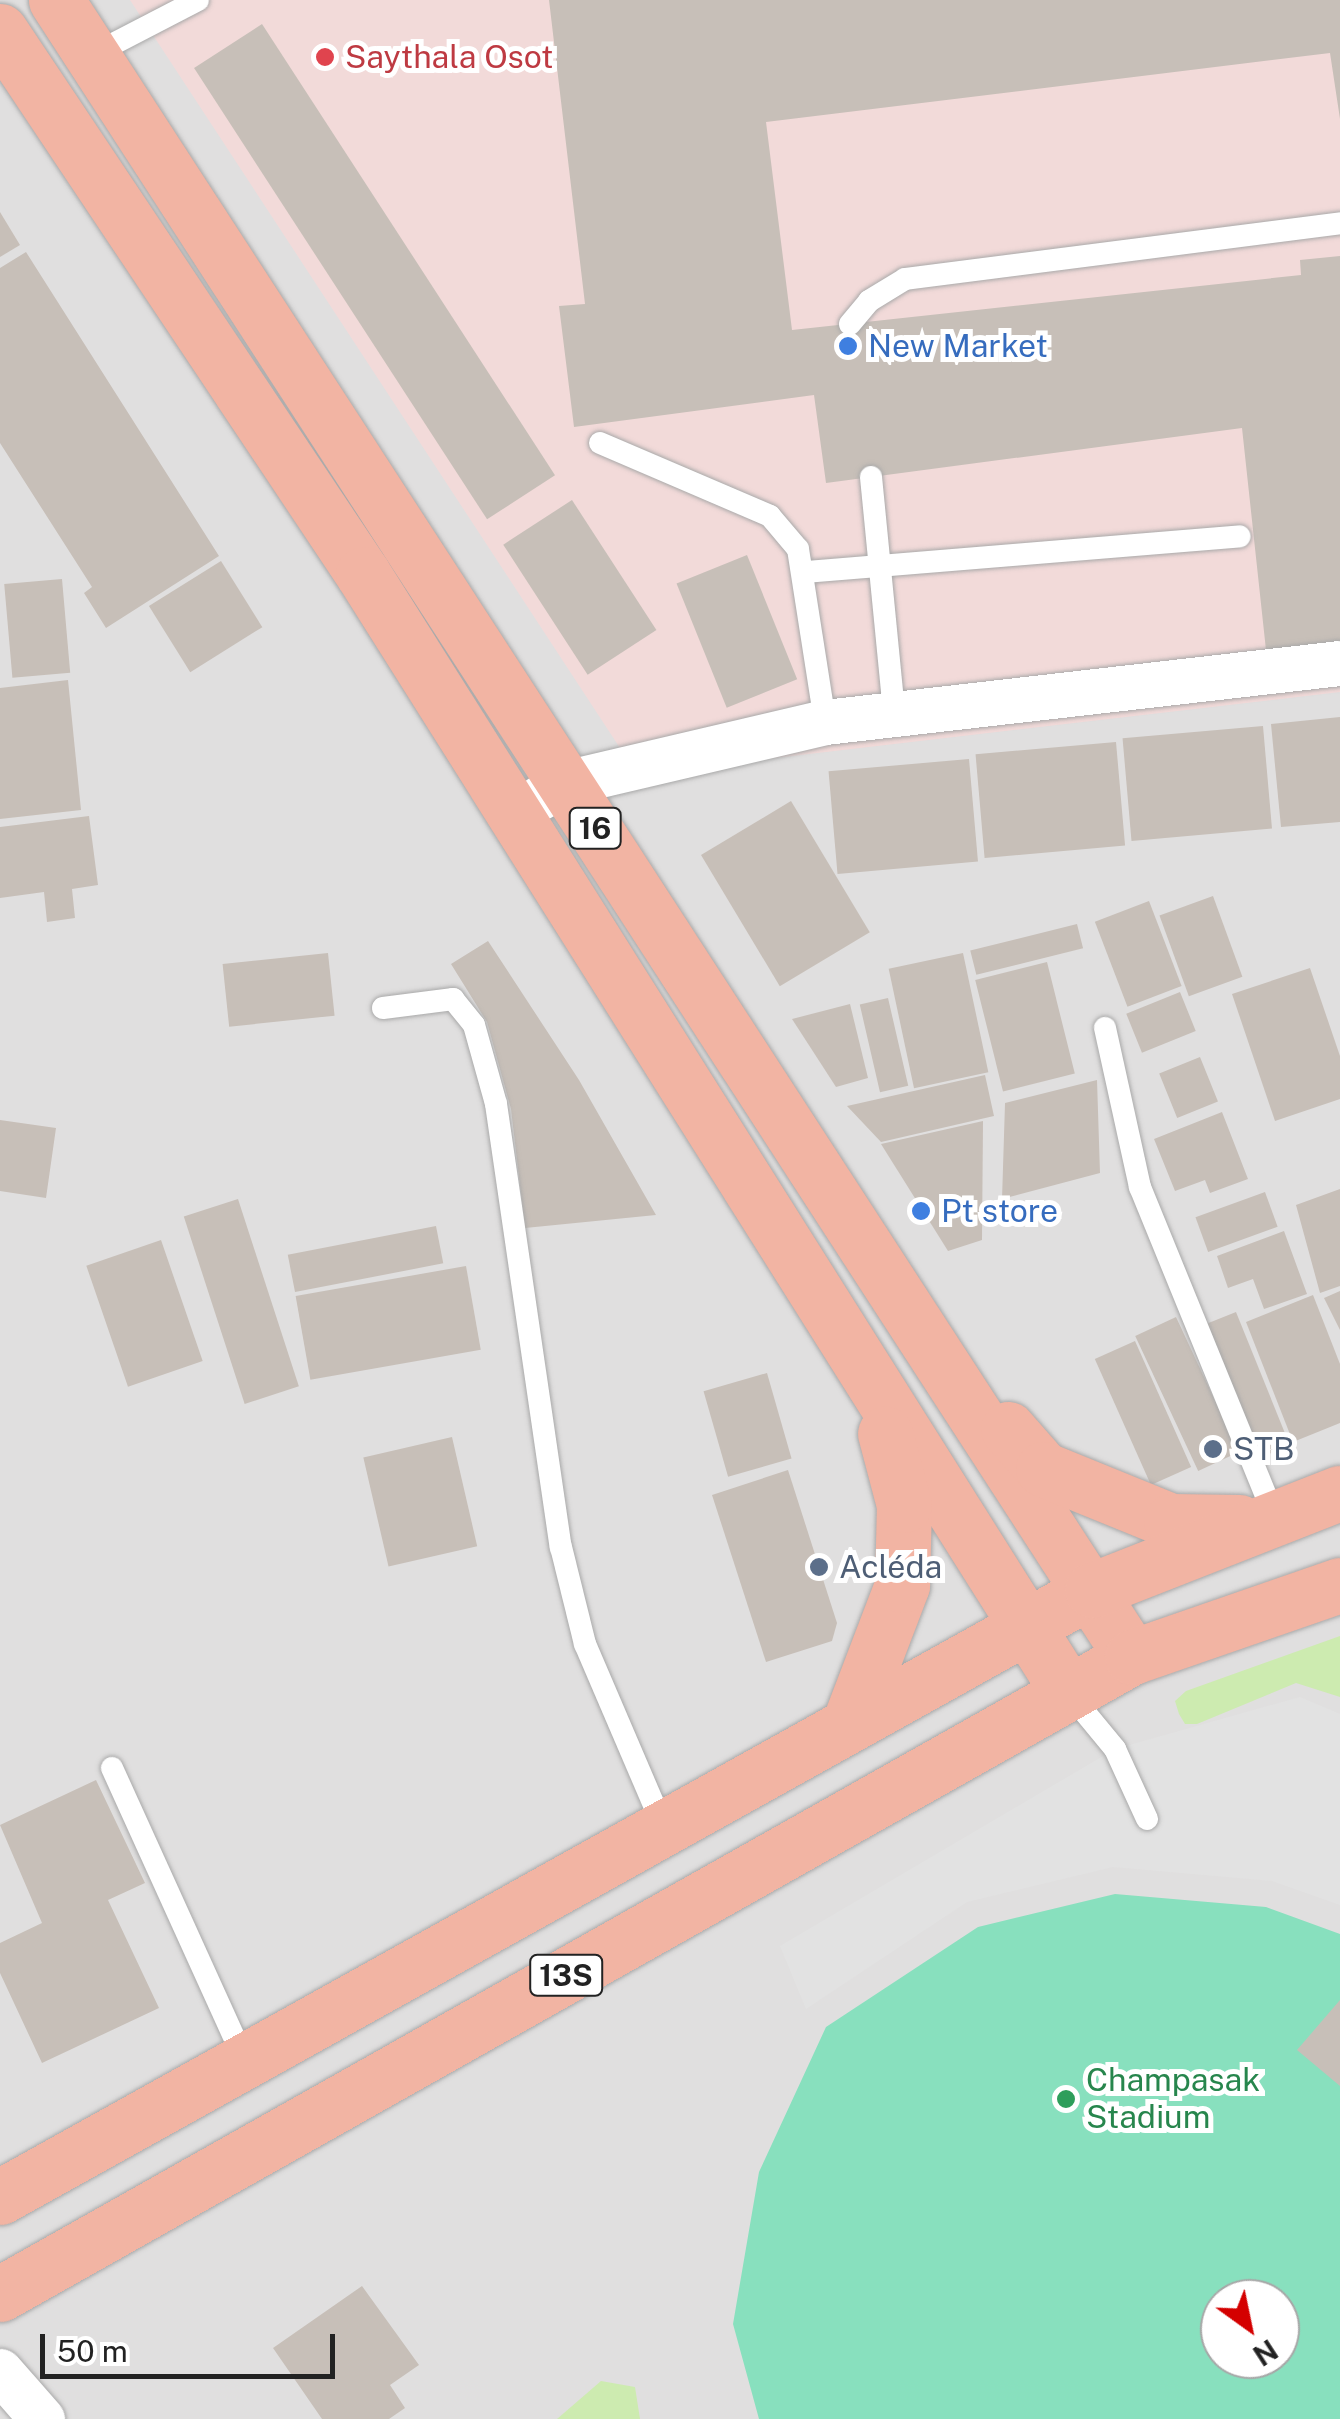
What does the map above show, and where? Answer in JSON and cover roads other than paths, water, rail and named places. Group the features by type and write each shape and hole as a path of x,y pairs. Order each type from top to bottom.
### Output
{"highway":[{"name":"16","path":"56,0 1132,1656"},
{"name":"16","path":"0,32 516,812 1068,1692"},
{"path":"931,1342 1043,1468 1171,1520 1266,1518"},
{"path":"849,1724 902,1584 904,1505 867,1372"},
{"name":"13S","path":"0,2197 243,2058 1092,1590 1266,1518 1340,1494"},
{"name":"13S","path":"0,2294 1132,1656 1340,1584"}],"street":[{"path":"516,812 565,782 824,722 1340,663"},
{"path":"0,2371 42,2419"}],"lane":[{"path":"94,54 198,0"},
{"path":"850,324 869,301 906,279 1340,223"},
{"path":"600,443 770,516 798,550 806,572 824,722"},
{"path":"871,477 894,711"},
{"path":"806,572 883,570 1240,536"},
{"path":"382,1008 453,999 474,1025 496,1104 561,1547 585,1644 663,1826"},
{"path":"1106,1028 1140,1187 1266,1518"},
{"path":"1068,1692 1115,1748 1147,1819"},
{"path":"112,1768 243,2058"}],"place":[{"name":"Saythala Osot","path":"325,57"},
{"name":"New Market","path":"848,346"},
{"name":"Pt store","path":"921,1211"},
{"name":"STB","path":"1213,1449"},
{"name":"Acléda","path":"819,1567"},
{"name":"Champasak Stadium","path":"1066,2099"}]}
